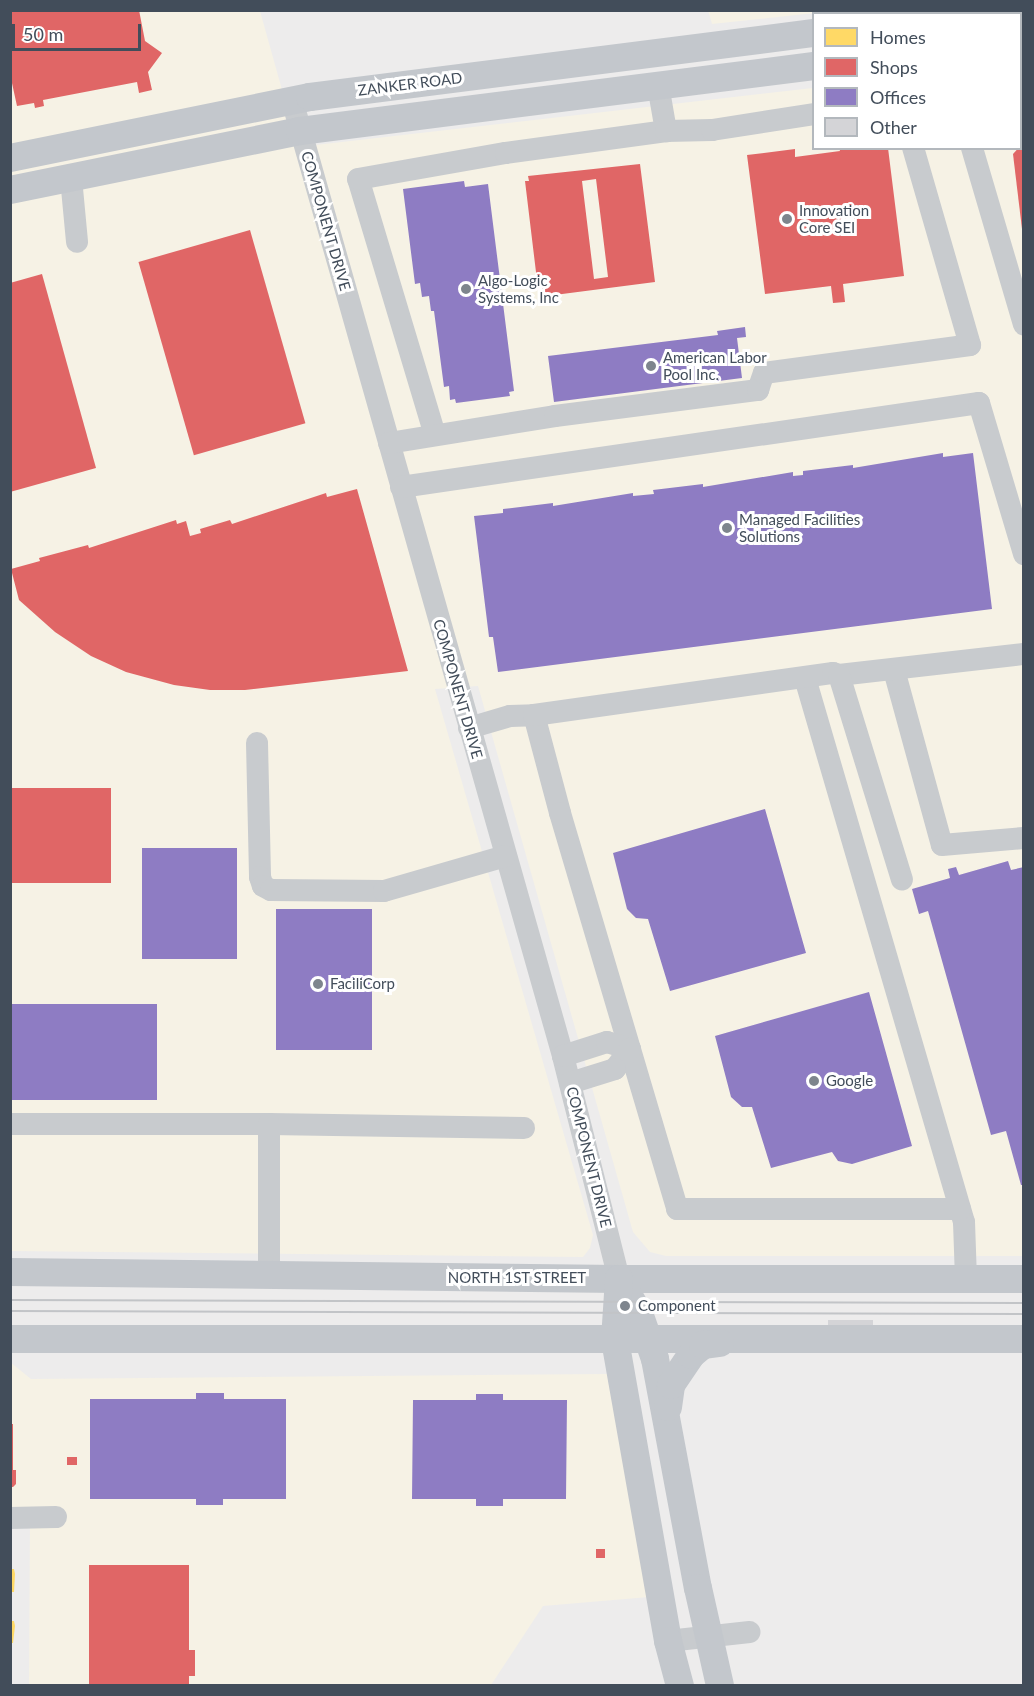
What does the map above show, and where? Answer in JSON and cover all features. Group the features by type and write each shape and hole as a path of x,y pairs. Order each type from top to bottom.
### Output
{"main road":[{"name":"ZANKER ROAD","path":"10,158 292,100 812,33"},
{"path":"10,190 300,130 812,66"},
{"name":"NORTH 1ST STREET","path":"10,1272 619,1279 1023,1280"},
{"name":"COMPONENT DRIVE","path":"619,1279 650,1340 720,1686"},
{"name":"COMPONENT DRIVE","path":"619,1279 615,1340 668,1641 680,1686"},
{"path":"10,1339 1023,1339"},
{"path":"667,1415 671,1385 691,1355 703,1345 745,1340"}],"street":[{"path":"658,85 666,131"},
{"name":"COMPONENT DRIVE","path":"292,100 563,1056 619,1279"},
{"path":"435,435 358,179 506,153 666,131 712,130 812,114"},
{"path":"389,443 758,390 764,373 970,345 914,150"},
{"path":"973,150 1017,279 1023,326"},
{"path":"71,178 77,242"},
{"path":"401,487 979,403 1023,554"},
{"path":"469,728 510,716 534,715 832,673 839,675 894,670 1023,654"},
{"path":"894,670 942,844 1023,838"},
{"path":"839,675 902,880"},
{"path":"805,678 964,1221 966,1279"},
{"path":"534,715 677,1209 960,1209"},
{"path":"257,743 260,877 263,886 271,890 384,891 505,856"},
{"path":"563,1056 606,1042 630,1049"},
{"path":"570,1083 615,1069 630,1049"},
{"path":"10,1124 269,1124 524,1128"},
{"path":"269,1124 269,1276"},
{"path":"10,1518 56,1517"},
{"path":"668,1641 750,1632"}],"shaded area":[{"path":"708,10 833,10 833,11 712,24"},
{"path":"11,11 260,11 298,147 812,88 812,150 1022,150 1023,62 1023,1256 666,1256 650,1252 633,1232 478,686 435,689 593,1235 590,1248 583,1257 11,1251"},
{"path":"10,1362 31,1379 607,1374 649,1597 543,1606 491,1685 29,1685 30,1518 11,1518"}],"building: Homes":[{"path":"10,1569 14,1569 15,1574 14,1592 10,1592"},
{"path":"10,1621 14,1621 15,1626 13,1643 10,1643"}],"building: Shops":[{"path":"10,10 139,10 145,41 162,53 148,72 152,90 139,93 137,82 43,100 44,106 35,108 34,103 17,106 10,74"},
{"path":"1024,142 1024,229 1022,229 1013,154 1017,150 1022,150"},
{"path":"795,149 795,157 840,151 888,150 904,276 843,284 845,302 833,303 831,286 765,294 747,155"},
{"path":"640,164 655,282 539,297 525,181 529,181 528,176","holes":["596,179 608,277 594,279 582,181"]},
{"path":"250,230 305,423 194,455 138,262"},
{"path":"42,274 96,468 10,492 10,283"},
{"path":"357,489 408,671 245,690 210,690 174,685 126,672 91,656 55,632 19,600 11,569 40,561 39,558 88,545 89,548 176,520 177,524 186,521 190,536 201,533 200,529 230,520 232,524 326,493 327,497"},
{"path":"10,788 111,788 111,883 10,883"},
{"path":"10,1424 13,1424 13,1470 16,1470 16,1484 13,1487 10,1487"},
{"path":"67,1457 77,1457 77,1465 67,1465"},
{"path":"596,1549 605,1549 605,1558 596,1558"},
{"path":"89,1565 189,1565 189,1650 195,1650 195,1676 189,1676 189,1686 89,1686"}],"building: Offices":[{"path":"464,181 465,187 488,184 514,391 509,392 510,396 456,403 455,399 450,400 449,386 444,387 434,311 431,311 429,296 422,297 420,283 415,284 403,189"},
{"path":"745,327 746,337 737,338 742,378 554,402 548,356 718,335 717,331"},
{"path":"943,453 943,457 973,453 992,609 498,672 493,637 489,637 474,516 503,513 503,509 553,503 553,506 633,493 633,496 654,494 653,490 703,484 703,487 793,472 793,476 803,475 803,471 853,465 853,468"},
{"path":"765,809 806,953 670,991 648,919 636,918 627,909 613,853"},
{"path":"142,848 237,848 237,959 142,959"},
{"path":"1008,861 1011,870 1024,867 1024,1185 1021,1185 1006,1131 991,1135 928,911 919,914 912,889 950,878 948,869 956,867 959,875"},
{"path":"276,909 372,909 372,1050 276,1050"},
{"path":"869,992 912,1146 852,1164 838,1161 832,1152 771,1168 752,1107 742,1107 731,1097 715,1036"},
{"path":"10,1004 157,1004 157,1100 10,1100"},
{"path":"196,1393 224,1393 224,1399 286,1399 286,1499 223,1499 223,1505 196,1505 196,1499 90,1499 90,1399 196,1399"},
{"path":"476,1394 503,1394 503,1400 567,1400 566,1499 503,1499 503,1506 476,1506 476,1499 412,1499 413,1400 476,1400"}],"building: Other":[{"path":"828,1320 873,1320 873,1327 828,1327"}],"tram line":[{"path":"10,1300 1024,1303"},
{"path":"10,1311 1024,1314"}],"place":[{"name":"Innovation Core SEI","path":"787,219"},
{"name":"Algo-Logic Systems, Inc","path":"466,289"},
{"name":"American Labor Pool Inc.","path":"651,366"},
{"name":"Managed Facilities Solutions","path":"727,528"},
{"name":"FaciliCorp","path":"318,984"},
{"name":"Google","path":"814,1081"},
{"name":"Component","path":"625,1306"}]}
